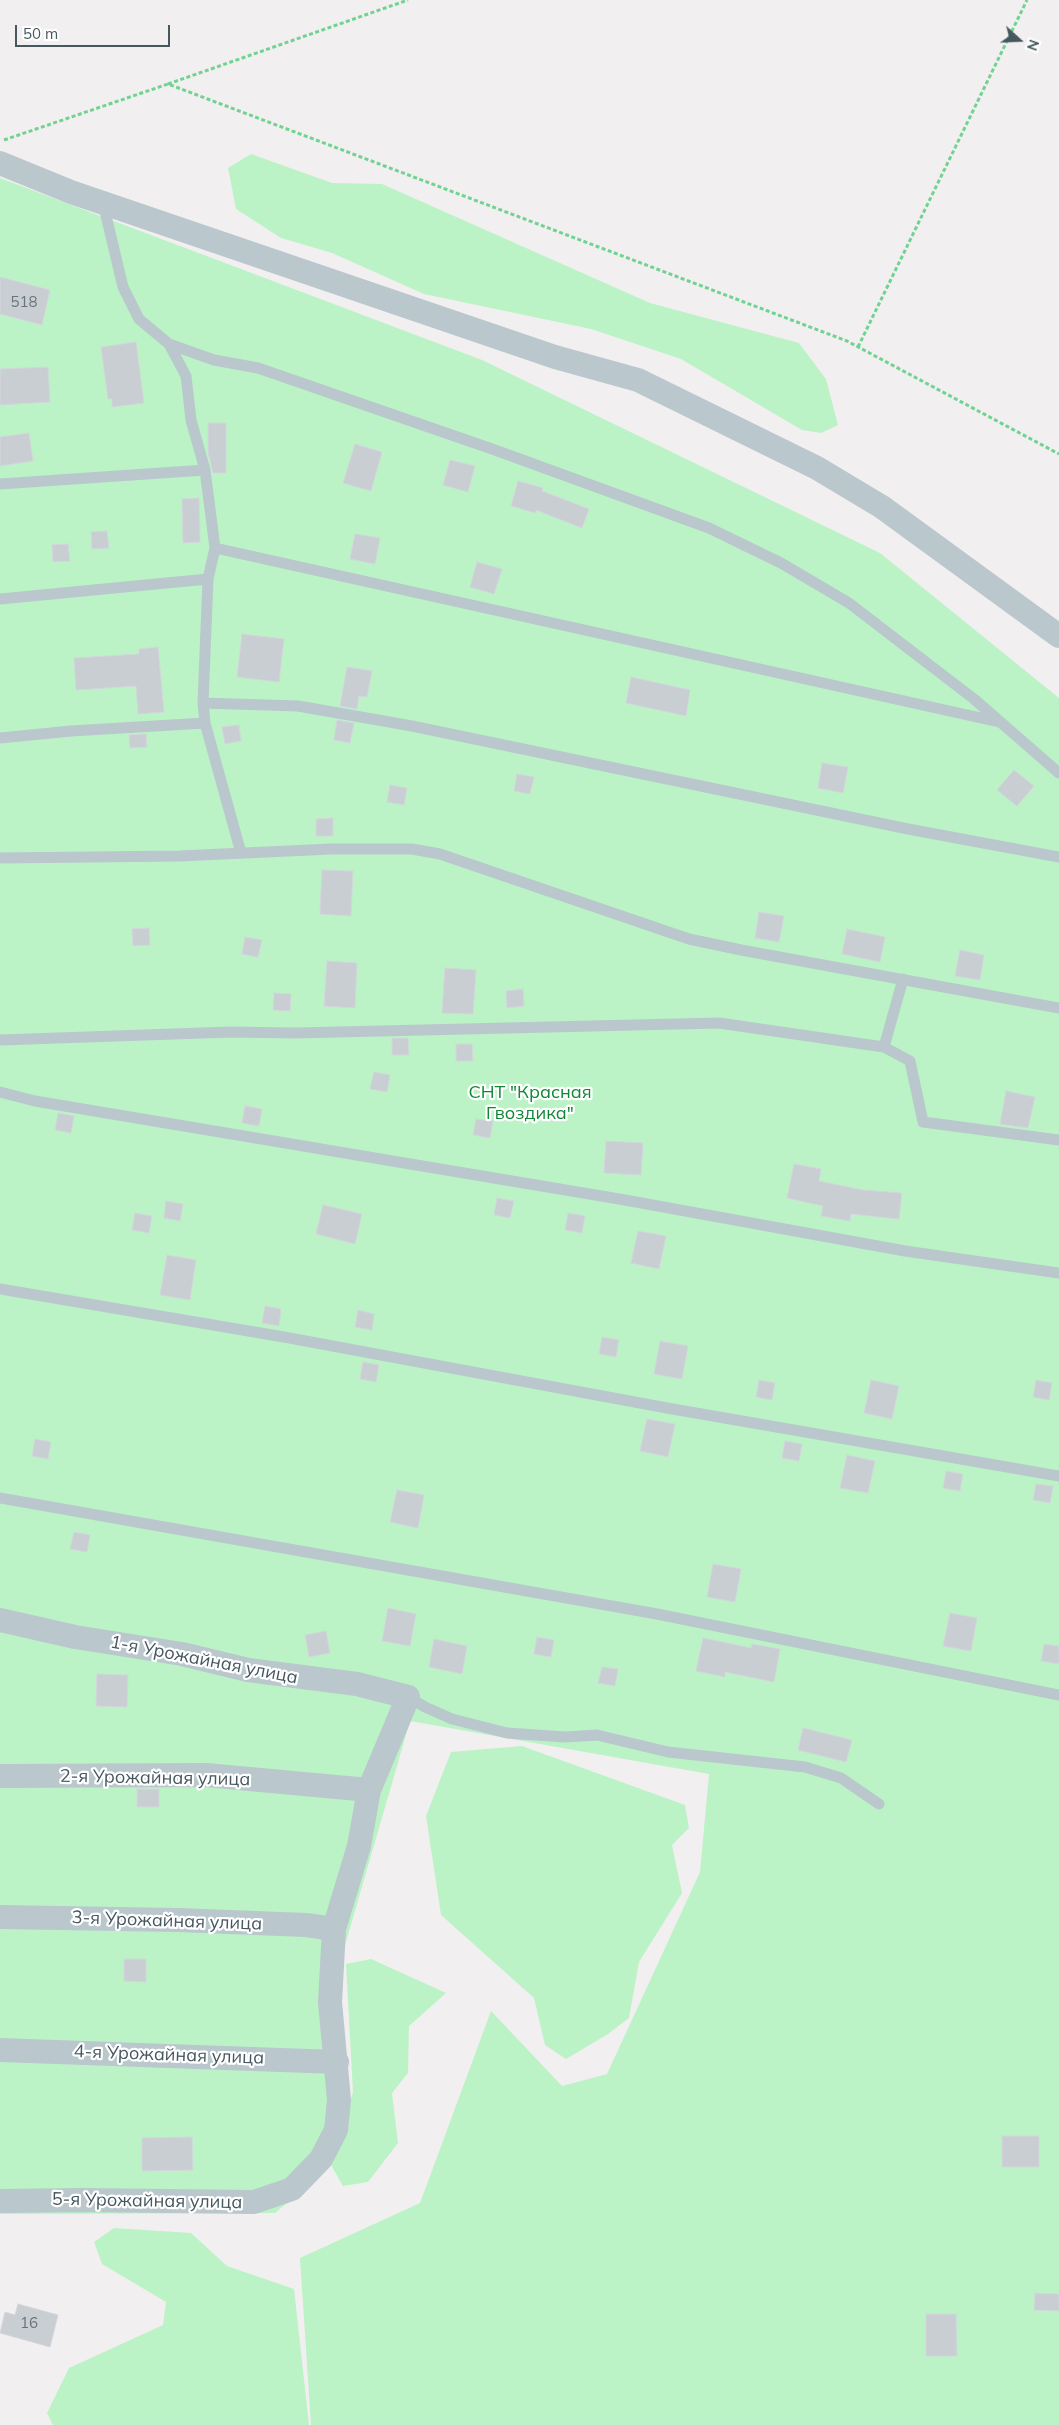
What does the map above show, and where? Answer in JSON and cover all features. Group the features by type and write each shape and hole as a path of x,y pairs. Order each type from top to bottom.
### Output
{"street":[{"path":"0,163 103,204 555,357 638,380 817,468 882,507 1059,636"},
{"name":"1-я Урожайная улица","path":"0,1620 75,1637 182,1654 248,1670 357,1684 408,1697"},
{"path":"337,2062 330,2002 334,1929 359,1846 369,1790 408,1697"},
{"name":"2-я Урожайная улица","path":"0,1776 206,1775 369,1790"},
{"name":"3-я Урожайная улица","path":"0,1917 178,1920 306,1925 334,1929"},
{"name":"4-я Урожайная улица","path":"0,2050 337,2062"},
{"name":"5-я Урожайная улица","path":"0,2201 254,2202 292,2189 321,2159 336,2130 339,2100 337,2062"}],"lane":[{"path":"103,204 123,287 139,319 168,344 186,376 191,420 205,470 215,548 208,579 203,703 205,723 242,853"},
{"path":"168,344 214,360 258,368 495,450 708,528 781,563 849,603 974,699 1059,773"},
{"path":"0,484 205,470"},
{"path":"215,548 1001,723"},
{"path":"0,599 208,579"},
{"path":"203,703 298,706 412,726 908,829 1059,858"},
{"path":"0,738 71,730 205,723"},
{"path":"0,858 180,856 349,849 412,849 440,854 689,938 741,950 1059,1008"},
{"path":"884,1048 903,979"},
{"path":"0,1040 230,1032 295,1033 719,1023 884,1048 910,1061 923,1122 1059,1140"},
{"path":"0,1092 35,1101 625,1200 905,1251 1059,1273"},
{"path":"0,1289 284,1337 657,1406 1059,1476"},
{"path":"0,1498 657,1614 1059,1695"},
{"path":"408,1697 425,1707 467,1724 507,1733 566,1736 597,1735 668,1752 805,1767 841,1778 879,1804"}],"path":[{"path":"0,142 408,0"},
{"path":"858,347 1028,0"},
{"path":"155,88 168,84 858,347 1059,454"}],"green space":[{"path":"251,154 332,183 382,184 650,303 799,343 826,379 838,425 821,433 802,430 681,359 591,329 424,294 332,253 281,238 236,209 228,168"},
{"name":"СНТ \"Красная Гвоздика\"","path":"0,178 482,360 880,553 1059,698 1059,2425 311,2425 300,2258 420,2203 491,2011 562,2086 607,2074 700,1872 709,1774 410,1721 339,1966 346,2100 317,2178 275,2213 0,2214"},
{"path":"522,1746 685,1805 689,1828 672,1845 682,1893 639,1962 629,2018 608,2034 566,2059 545,2045 534,1998 441,1915 426,1816 451,1752"},
{"path":"371,1959 446,1993 409,2026 408,2073 392,2093 398,2143 368,2182 343,2186 331,2165 353,2092 346,1964"},
{"path":"114,2228 191,2233 227,2266 294,2289 309,2425 53,2425 47,2413 69,2368 163,2325 166,2302 102,2264 94,2242"}],"building":[{"path":"0,277 50,290 42,325 0,314"},
{"path":"136,342 144,403 112,407 112,399 108,399 101,347"},
{"path":"48,367 50,402 0,405 0,369"},
{"path":"208,423 226,423 226,473 213,473 208,452"},
{"path":"29,433 33,461 0,466 0,437"},
{"path":"355,444 382,452 371,491 343,483"},
{"path":"450,460 475,466 468,492 443,485"},
{"path":"518,481 543,488 542,491 589,509 582,528 536,510 536,513 511,506"},
{"path":"199,498 200,542 183,543 182,499"},
{"path":"107,531 109,548 92,549 91,532"},
{"path":"355,534 380,538 375,564 350,559"},
{"path":"68,544 70,561 53,562 52,545"},
{"path":"477,562 502,569 494,594 470,587"},
{"path":"242,634 284,639 279,682 237,677"},
{"path":"158,647 164,712 138,714 136,686 76,690 74,658 139,654 139,649"},
{"path":"347,667 372,671 367,697 359,696 357,709 340,706"},
{"path":"631,677 690,690 686,716 626,703"},
{"path":"337,720 354,723 350,743 334,740"},
{"path":"239,725 241,741 225,744 222,727"},
{"path":"146,734 147,747 130,748 129,735"},
{"path":"822,763 848,767 843,793 818,788"},
{"path":"1014,770 1034,786 1017,806 997,790"},
{"path":"517,774 534,777 530,794 514,791"},
{"path":"390,785 407,788 404,805 387,802"},
{"path":"333,818 333,836 316,836 316,819"},
{"path":"322,870 353,871 351,916 320,914"},
{"path":"759,912 784,916 779,942 755,938"},
{"path":"149,928 150,945 133,946 132,929"},
{"path":"847,929 885,937 880,962 842,954"},
{"path":"245,937 262,940 258,957 242,954"},
{"path":"960,950 984,955 980,980 955,976"},
{"path":"327,961 357,963 355,1008 324,1006"},
{"path":"445,968 476,970 473,1014 442,1013"},
{"path":"523,989 524,1006 507,1008 506,991"},
{"path":"274,993 291,994 290,1011 273,1010"},
{"path":"392,1038 408,1038 409,1055 392,1055"},
{"path":"456,1044 472,1044 473,1061 456,1061"},
{"path":"374,1072 390,1075 387,1092 370,1089"},
{"path":"1006,1091 1035,1097 1028,1128 1000,1124"},
{"path":"245,1106 262,1109 259,1126 242,1123"},
{"path":"58,1113 74,1116 71,1133 55,1130"},
{"path":"476,1119 493,1121 490,1138 473,1135"},
{"path":"606,1141 643,1143 641,1175 604,1173"},
{"path":"794,1164 821,1169 819,1181 863,1190 902,1193 899,1219 851,1214 850,1221 821,1216 823,1206 787,1198"},
{"path":"497,1198 514,1201 510,1218 494,1215"},
{"path":"166,1201 183,1204 180,1221 164,1218"},
{"path":"323,1205 362,1214 355,1244 316,1234"},
{"path":"135,1213 152,1216 149,1233 132,1230"},
{"path":"568,1213 585,1216 582,1233 565,1230"},
{"path":"638,1231 666,1236 659,1269 631,1263"},
{"path":"167,1255 196,1260 190,1300 160,1295"},
{"path":"265,1306 281,1309 279,1326 262,1323"},
{"path":"358,1310 374,1314 372,1330 355,1327"},
{"path":"602,1337 619,1340 616,1357 599,1354"},
{"path":"660,1341 688,1346 682,1379 654,1374"},
{"path":"363,1362 379,1365 376,1382 360,1379"},
{"path":"759,1380 775,1383 772,1400 756,1397"},
{"path":"871,1380 899,1386 892,1419 864,1413"},
{"path":"1036,1380 1052,1383 1049,1400 1033,1397"},
{"path":"647,1419 675,1424 668,1457 640,1451"},
{"path":"35,1439 51,1442 48,1459 32,1456"},
{"path":"785,1441 802,1444 799,1461 782,1458"},
{"path":"847,1455 875,1461 868,1493 840,1488"},
{"path":"946,1471 963,1474 960,1491 943,1488"},
{"path":"1036,1484 1053,1486 1050,1503 1033,1500"},
{"path":"397,1490 424,1495 418,1528 390,1522"},
{"path":"74,1532 90,1535 87,1552 70,1549"},
{"path":"713,1564 741,1569 735,1602 707,1597"},
{"path":"388,1608 416,1614 410,1646 382,1641"},
{"path":"950,1613 977,1618 971,1651 943,1646"},
{"path":"326,1631 330,1653 309,1657 305,1635"},
{"path":"537,1637 554,1640 551,1657 534,1654"},
{"path":"703,1638 751,1648 752,1644 780,1649 774,1682 725,1672 725,1677 696,1671"},
{"path":"434,1639 467,1646 462,1674 429,1667"},
{"path":"1044,1644 1059,1646 1059,1664 1041,1661"},
{"path":"602,1667 618,1669 615,1686 598,1683"},
{"path":"97,1674 128,1675 127,1707 96,1706"},
{"path":"803,1728 852,1740 846,1762 798,1750"},
{"path":"137,1789 159,1789 159,1807 137,1807"},
{"path":"124,1959 146,1959 146,1982 124,1981"},
{"path":"1002,2136 1039,2136 1039,2167 1002,2167"},
{"path":"192,2137 193,2170 142,2171 142,2138"},
{"path":"1035,2293 1059,2294 1059,2311 1034,2310"},
{"path":"18,2304 58,2315 50,2347 0,2333 5,2312 15,2315"},
{"path":"926,2314 956,2314 957,2356 926,2356"}]}
